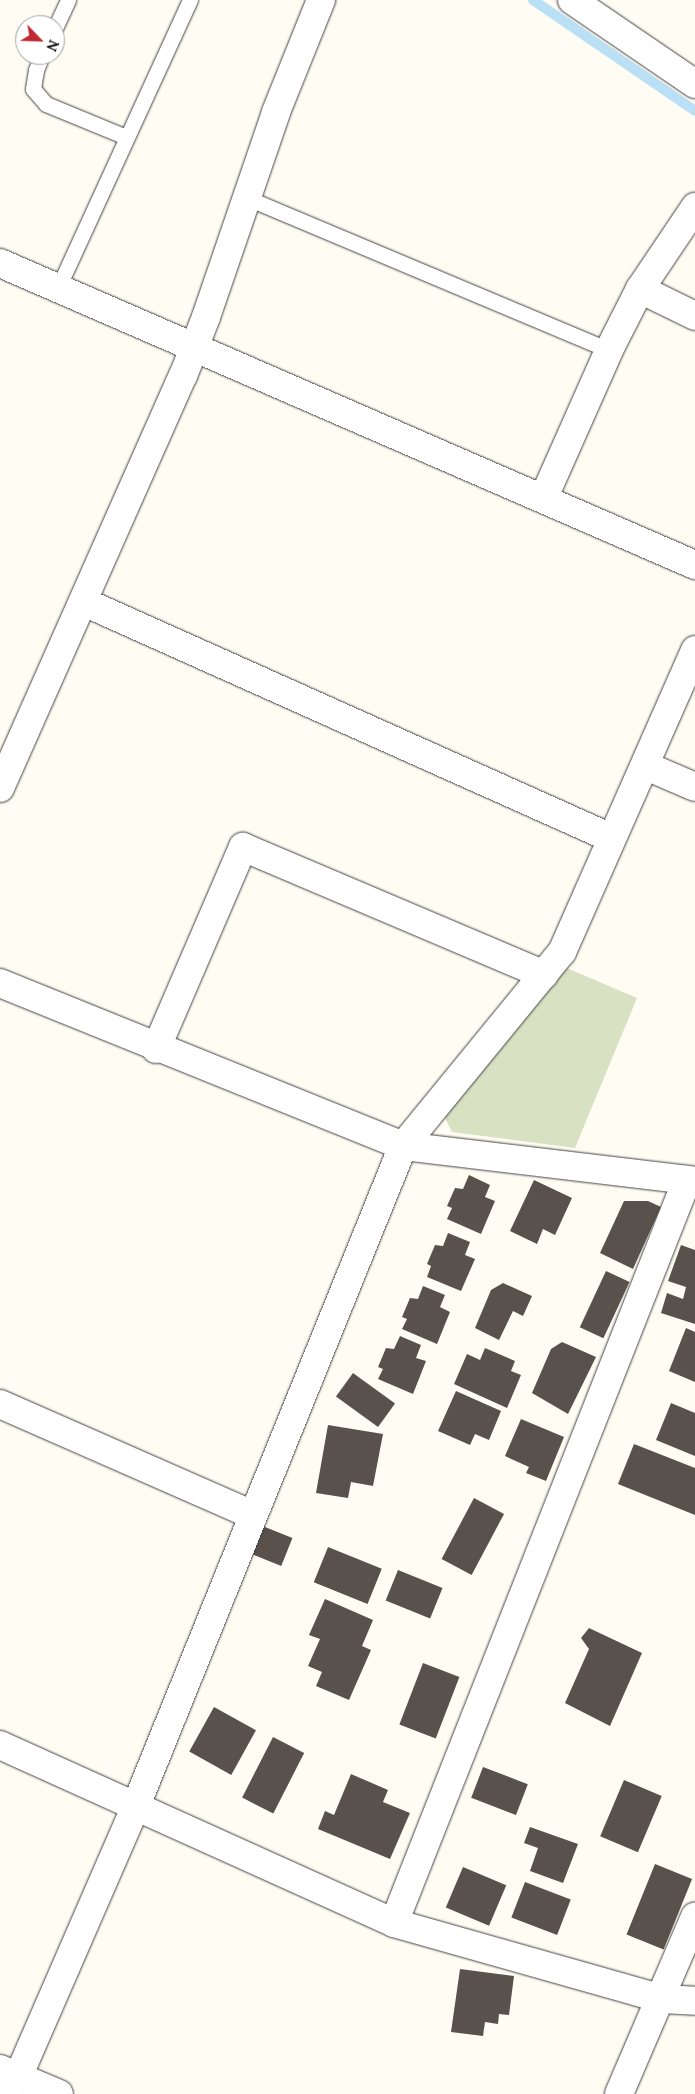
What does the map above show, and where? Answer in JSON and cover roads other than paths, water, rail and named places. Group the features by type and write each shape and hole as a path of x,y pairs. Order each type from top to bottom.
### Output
{"street":[{"path":"0,788 84,602 193,349 245,197 321,0"},
{"path":"572,0 695,84"},
{"path":"544,497 609,350 640,289 695,207"},
{"path":"0,263 193,349 544,497 695,565"},
{"path":"640,289 695,316"},
{"path":"84,602 611,838"},
{"path":"59,2094 7,2080 135,1808 403,1146 562,952 611,838 646,766 695,650"},
{"path":"646,766 695,788"},
{"path":"156,1048 243,847 544,975"},
{"path":"0,983 156,1048 403,1146 691,1181 394,1923"},
{"path":"0,1404 253,1515"},
{"path":"0,1745 135,1808 394,1923 662,2000 695,2001"},
{"path":"619,2094 662,2000 695,1917"}],"lane":[{"path":"61,15 68,0"},
{"path":"58,288 190,0"},
{"path":"38,65 33,89 46,104 126,137"},
{"path":"245,197 609,350"}],"waterway":[{"path":"533,0 695,111"}]}
